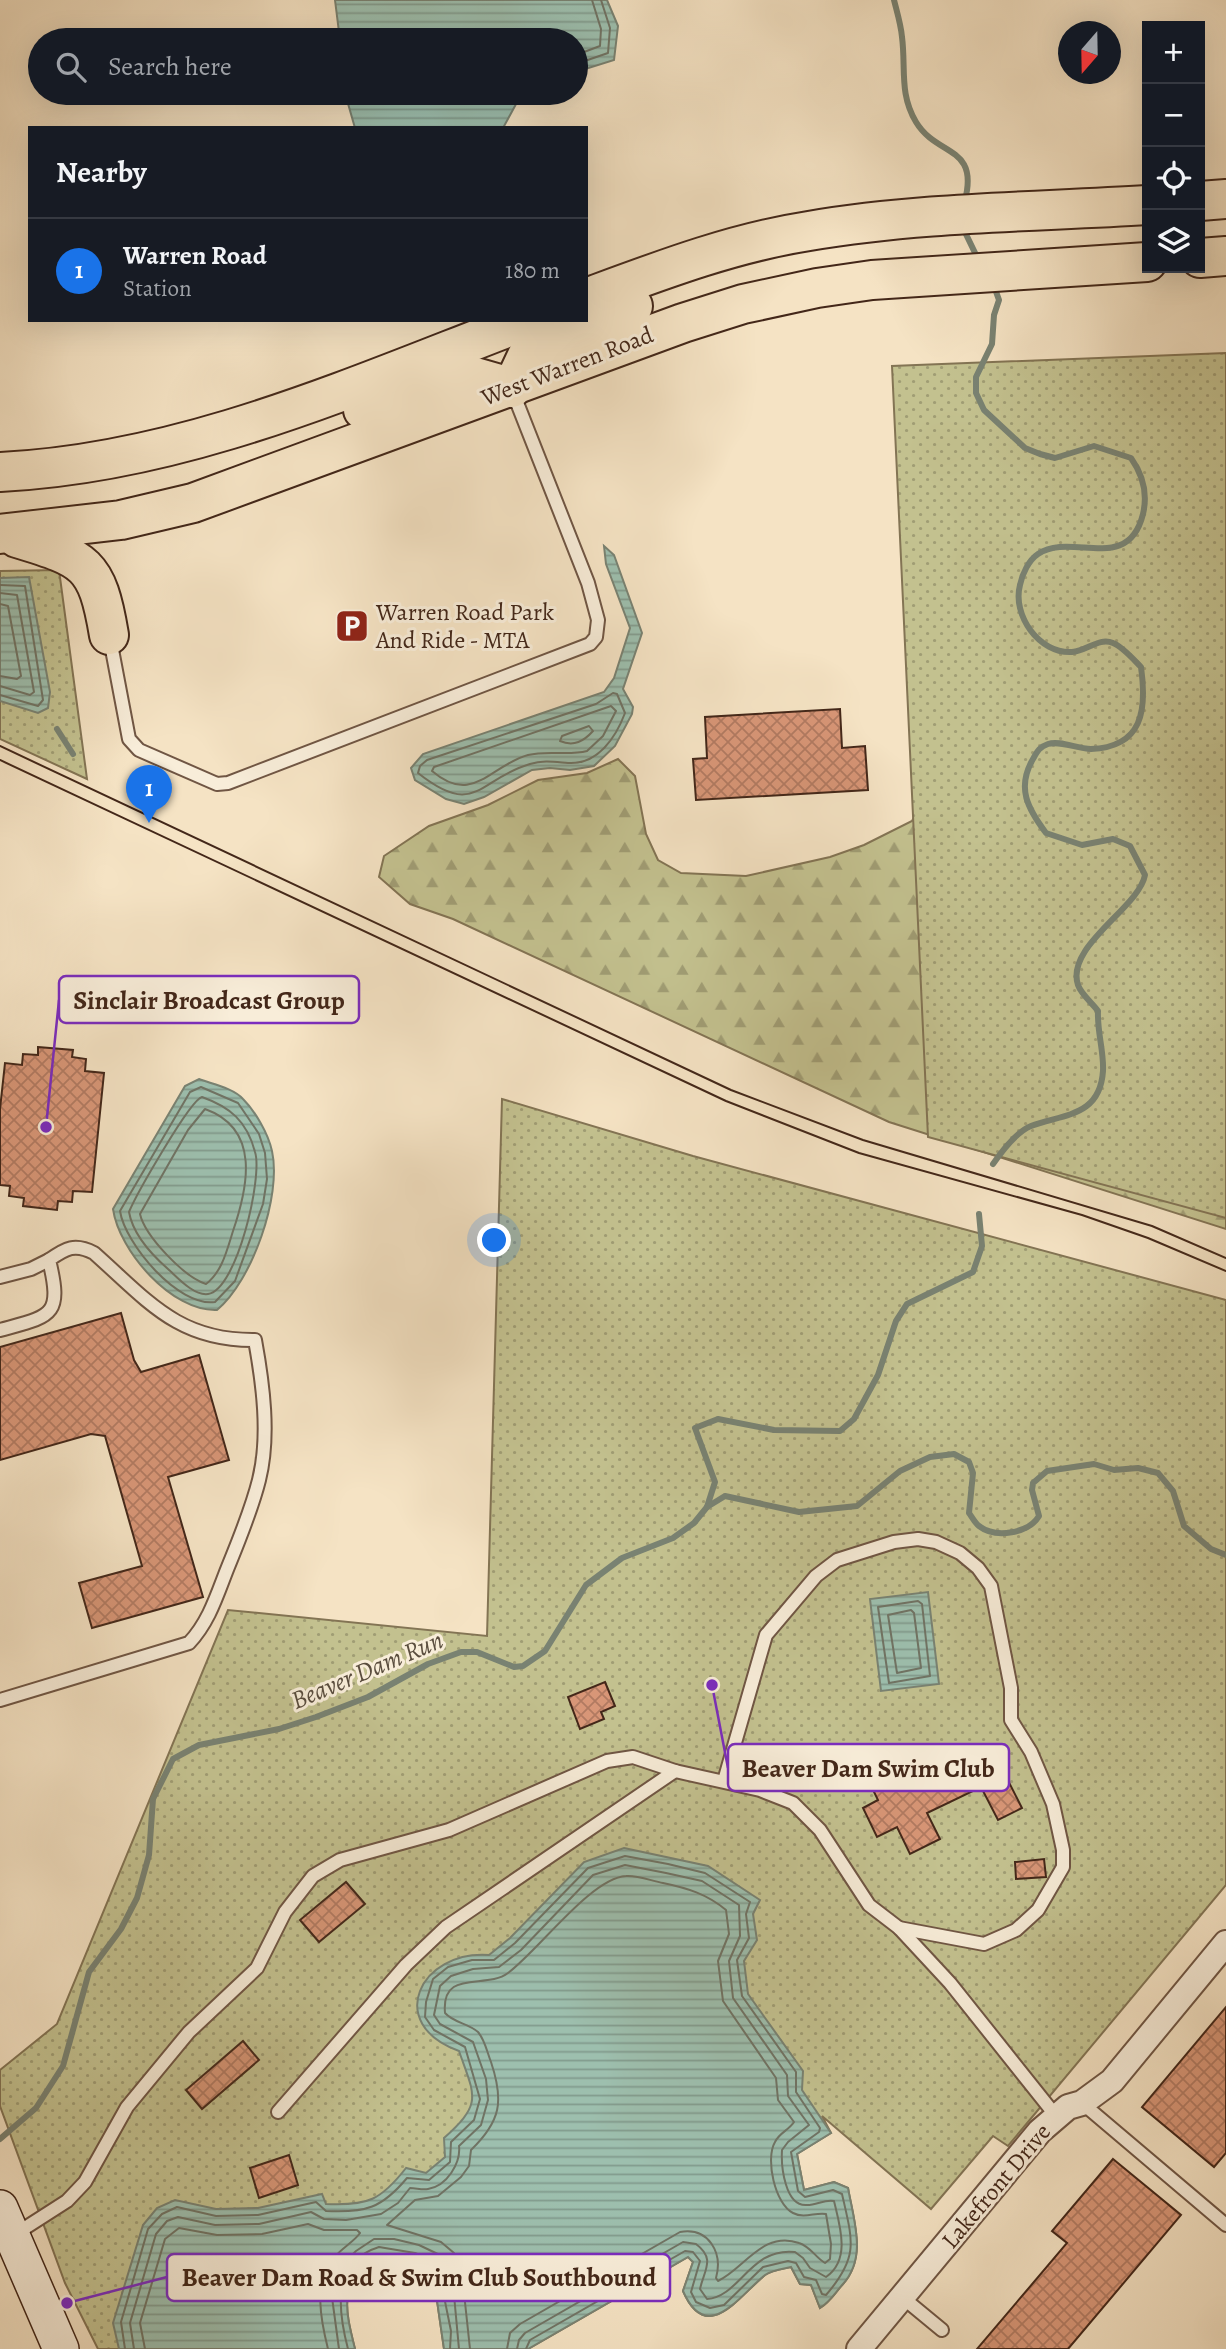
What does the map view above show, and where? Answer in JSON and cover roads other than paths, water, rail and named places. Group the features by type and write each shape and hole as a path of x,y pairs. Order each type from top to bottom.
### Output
{"main road":[{"path":"1205,201 1226,199"},
{"path":"588,297 727,248 810,230 920,219 1142,205"},
{"path":"0,472 201,464 304,433 445,380 475,377 512,388 527,356 548,340 719,273 873,224"},
{"path":"1205,258 1226,256"},
{"name":"West Warren Road","path":"1,534 121,520 193,503 683,323 743,304 817,288 939,276 1142,262"},
{"path":"46,470 106,462 202,440 522,322"},
{"path":"1,534 64,552 90,572 102,598 109,635"},
{"path":"5,2223 61,2349"}],"street":[{"name":"Lakefront Drive","path":"859,2349 1040,2131 1056,2116 1082,2103 1112,2081 1226,1944"}],"lane":[{"path":"109,635 128,739 139,750 218,784 254,774 590,645 596,637 598,620 587,583 512,388"},
{"path":"0,1278 31,1269 67,1247 83,1247 94,1253 173,1321 198,1333 224,1340 255,1340 262,1382 263,1455 259,1479 214,1605 200,1632 189,1643 0,1700"},
{"path":"0,1330 46,1315 53,1308 55,1283 49,1260"},
{"path":"724,1781 766,1635 789,1604 816,1576 837,1560 894,1542 918,1539 936,1542 960,1553 978,1568 991,1587 1000,1622 1011,1688 1011,1720 1031,1752 1053,1804 1063,1850 1063,1867 1038,1910 1016,1930 997,1940 984,1944 899,1928"},
{"path":"5,2223 67,2201 85,2182 127,2107 189,2032 257,1968 285,1912 313,1876 340,1860 449,1830 607,1761 633,1757 675,1771 760,1790 793,1803 820,1830 869,1905 899,1928 950,1983 1056,2116"},
{"path":"278,2112 397,1975 446,1927 675,1771"},
{"path":"1082,2103 1226,2225"},
{"path":"902,2297 942,2330"}],"water":[{"path":"335,0 607,0 618,26 614,60 588,68 588,28 338,28"},
{"path":"348,105 515,105 504,126 354,126"},
{"path":"604,546 614,555 642,633 623,689 633,707 632,714 615,746 594,766 570,770 532,770 484,797 464,804 446,799 415,780 411,768 423,754 604,692 614,678 630,628 606,564"},
{"path":"29,577 50,692 48,708 38,713 0,701 0,578"},
{"path":"199,1079 234,1092 248,1104 267,1137 274,1170 268,1213 252,1259 230,1297 217,1310 200,1308 183,1301 150,1276 125,1243 113,1209 185,1086"},
{"path":"928,1592 939,1684 881,1691 870,1599"},
{"path":"624,1848 708,1866 760,1900 753,1914 757,1940 744,1961 748,1994 803,2071 802,2090 831,2133 797,2154 804,2190 834,2182 848,2188 855,2226 855,2262 850,2274 830,2300 820,2308 811,2285 800,2284 791,2267 765,2275 723,2312 713,2316 702,2315 692,2307 683,2291 693,2262 688,2257 528,2349 444,2349 432,2266 413,2259 378,2254 356,2275 348,2296 348,2320 355,2349 119,2349 113,2323 143,2225 157,2208 175,2200 216,2209 258,2208 322,2194 326,2204 353,2204 381,2194 406,2168 426,2173 445,2157 444,2138 465,2116 470,2107 472,2090 459,2051 436,2039 422,2024 417,2007 420,1991 429,1976 445,1964 465,1957 489,1955 510,1938 584,1862"}],"waterway":[{"path":"894,0 901,32 907,101 916,122 925,133 961,160 968,182 965,200"},
{"path":"963,228 978,259"},
{"path":"993,1164 1010,1142 1025,1129 1078,1111 1095,1097 1103,1071 1098,1011 1078,985 1077,970 1082,956 1092,942 1130,901 1140,888 1145,875 1130,846 1113,839 1082,845 1046,833 1026,798 1025,779 1040,748 1058,743 1091,749 1108,747 1131,734 1142,711 1143,683 1141,667 1117,645 1103,642 1072,652 1060,651 1039,640 1024,620 1020,608 1022,576 1038,554 1051,548 1112,547 1125,543 1136,532 1143,514 1145,492 1139,471 1131,458 1094,446 1055,458 1040,454 1025,448 984,410 976,393 976,377 992,344 994,315 999,300 994,286"},
{"path":"57,729 73,754"},
{"path":"707,1507 715,1482 695,1428 718,1419 774,1430 840,1431 854,1419 878,1375 896,1321 907,1304 973,1272 982,1246 979,1214"},
{"name":"Beaver Dam Run","path":"0,2139 36,2108 63,2066 89,1972 121,1929 137,1898 149,1855 153,1799 173,1759 199,1745 279,1729 316,1717 368,1697 428,1664 461,1652 477,1652 514,1667 523,1666 545,1651 586,1585 622,1558 673,1538 694,1523 707,1507 725,1496 799,1512 857,1506 900,1471 930,1457 954,1454 969,1462 973,1473 969,1513 979,1526 1003,1533 1028,1527 1039,1516 1032,1490 1033,1483 1047,1471 1094,1464 1114,1470 1138,1468 1158,1473 1173,1491 1184,1526 1211,1549 1226,1555"}],"tram line":[{"path":"0,746 731,1090 863,1140 1152,1226 1226,1258"},
{"path":"0,760 726,1101 859,1153 1082,1215 1148,1238 1226,1271"}],"place":[{"name":"Warren Road Park And Ride - MTA","path":"352,626"},
{"name":"Warren Road","path":"149,823"},
{"name":"Sinclair Broadcast Group","path":"46,1127"},
{"name":"Beaver Dam Swim Club","path":"712,1685"},
{"name":"Beaver Dam Road & Swim Club Southbound","path":"67,2303"}]}
